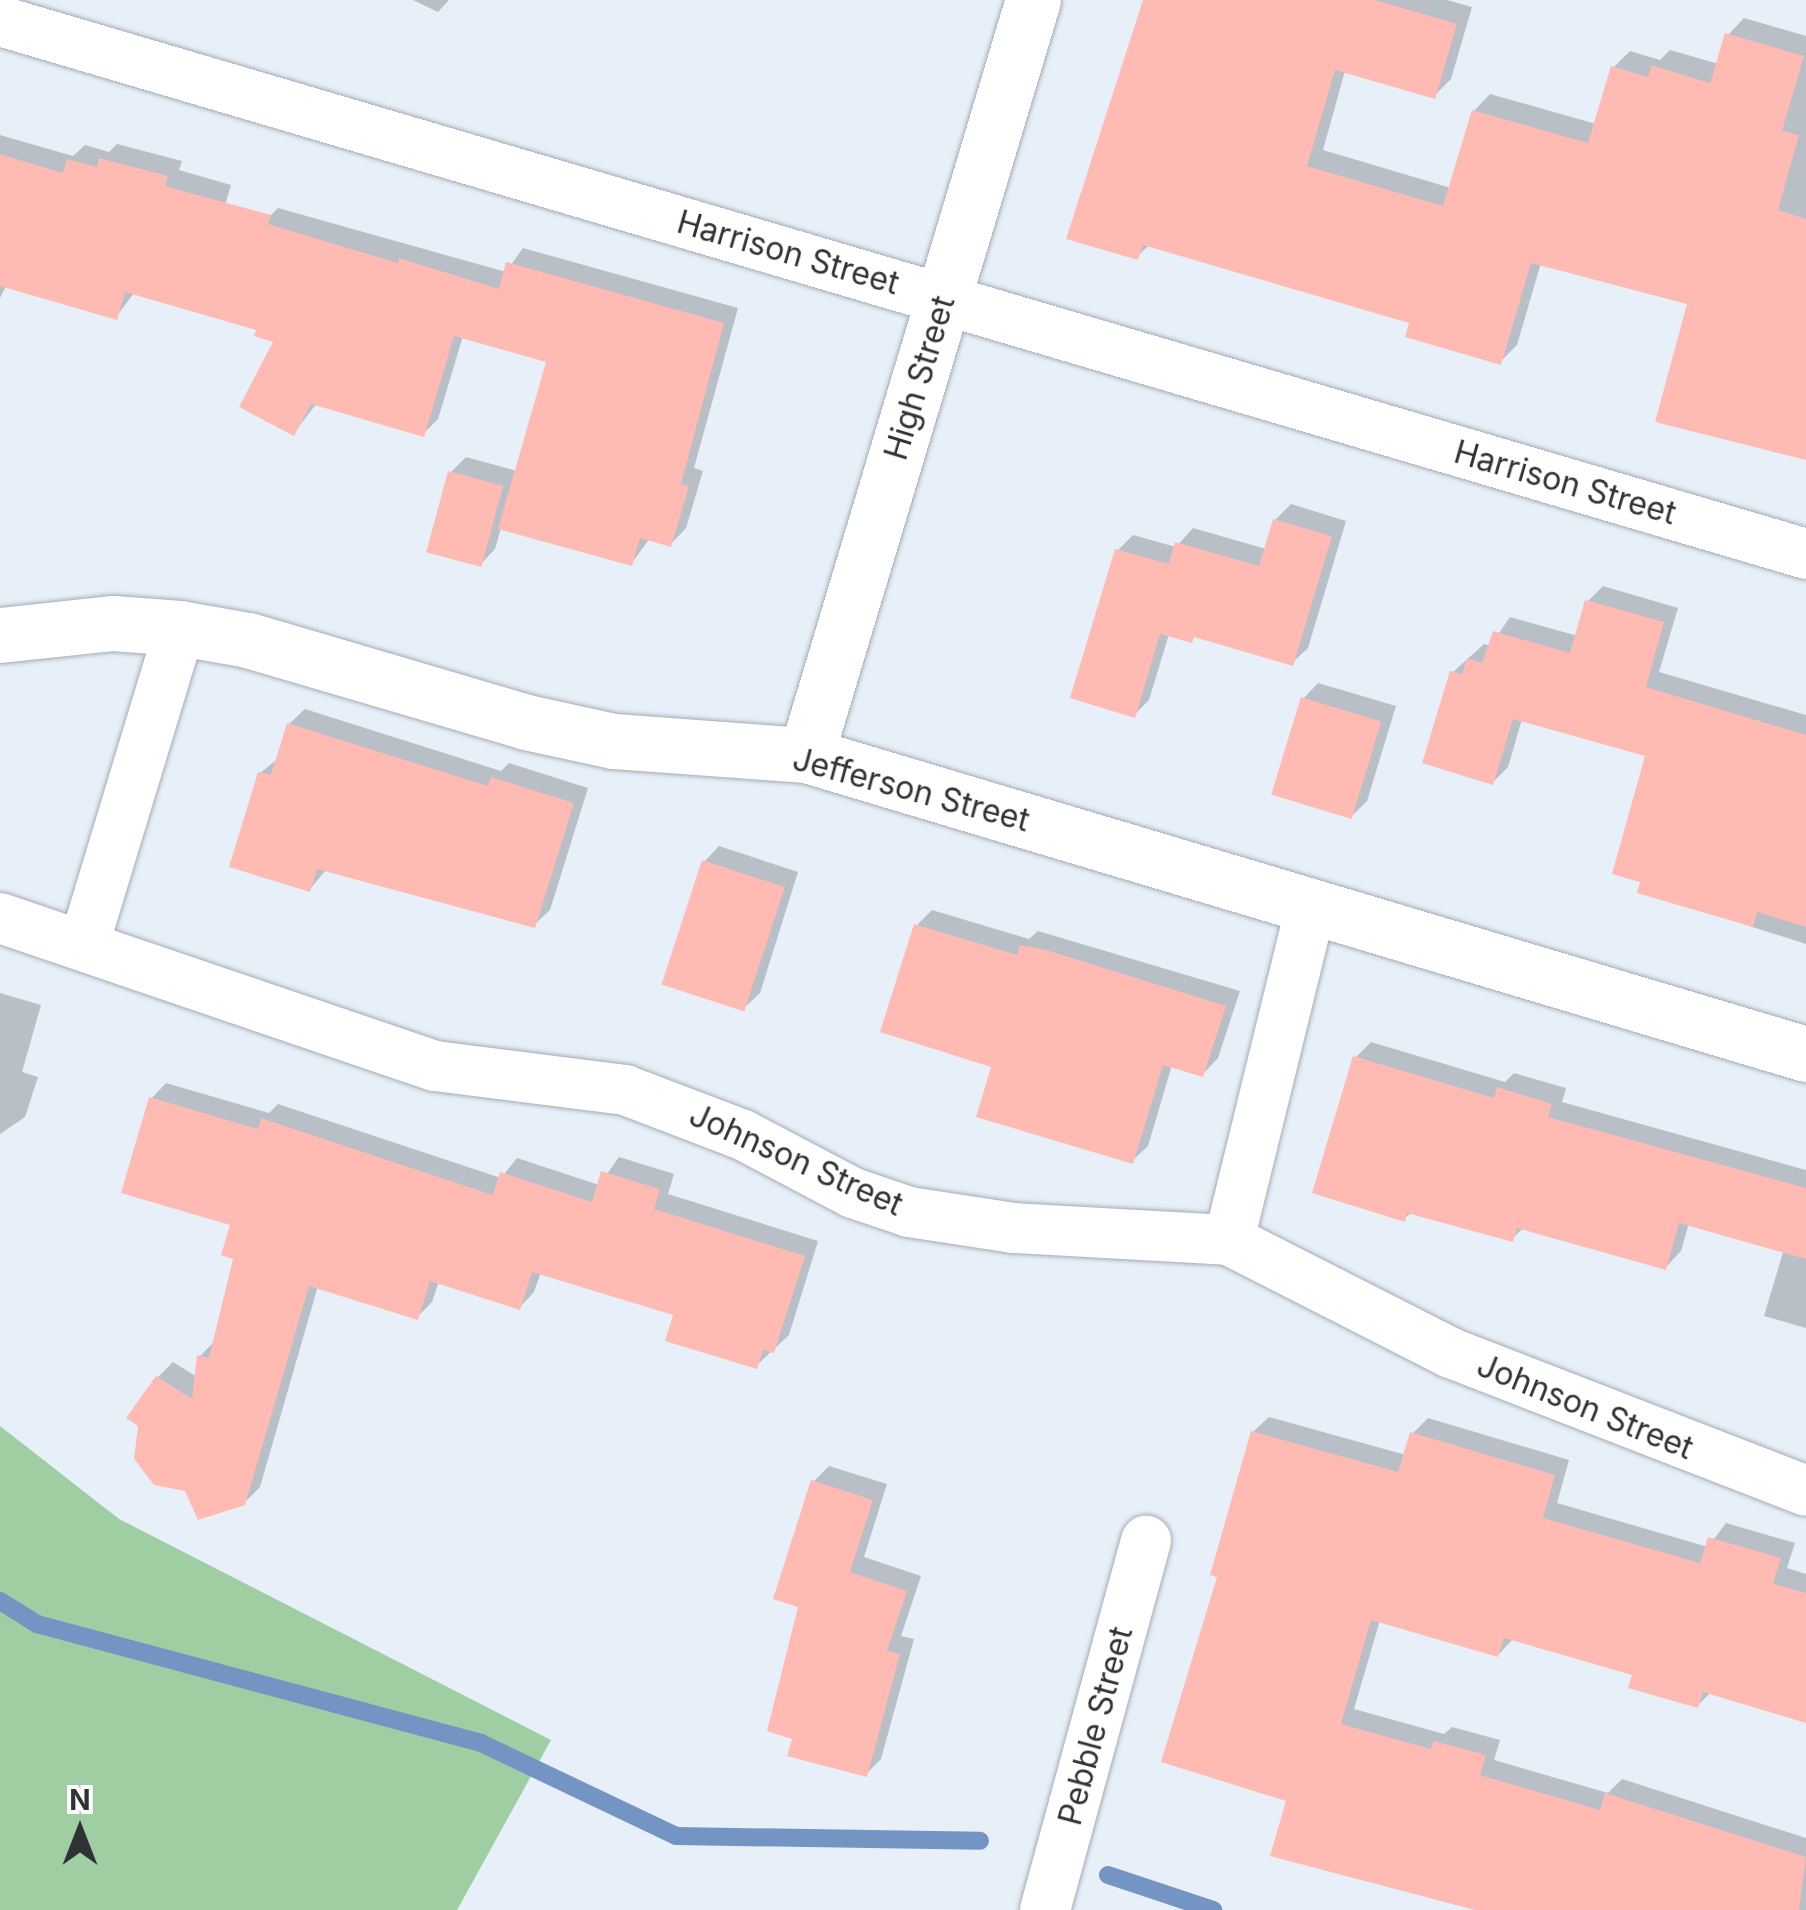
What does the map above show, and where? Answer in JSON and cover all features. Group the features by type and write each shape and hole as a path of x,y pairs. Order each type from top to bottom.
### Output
{"street":[{"name":"High Street","path":"806,756 1033,0"},
{"name":"Harrison Street","path":"0,20 1806,554"},
{"name":"Jefferson Street","path":"0,635 81,625 180,628 248,640 526,722 614,741 806,756 1806,1054"},
{"path":"84,944 180,628"},
{"path":"1228,1240 1311,907"},
{"name":"Johnson Street","path":"0,918 435,1066 625,1090 742,1135 853,1193 908,1212 1014,1228 1228,1240 1452,1353 1806,1491"},
{"name":"Pebble Street","path":"1046,1910 1146,1541"}],"green space":[{"path":"0,1426 119,1519 551,1740 457,1910 0,1910"}],"building":[{"path":"1143,0 1375,0 1457,24 1435,99 1335,70 1307,166 1443,206 1472,110 1588,143 1611,66 1648,77 1651,65 1710,83 1725,33 1804,56 1782,131 1799,135 1778,210 1806,219 1806,460 1655,422 1687,304 1531,263 1501,365 1405,337 1409,323 1143,245 1138,260 1066,239"},
{"path":"0,154 63,173 67,159 97,167 99,158 168,176 165,186 271,215 268,224 398,263 399,258 499,289 506,262 724,323 681,484 689,486 671,547 640,538 632,566 498,529 546,362 454,336 424,437 311,404 294,436 239,407 273,342 254,336 256,330 125,292 117,320 0,286"},
{"path":"448,471 503,486 481,567 426,552"},
{"path":"1273,519 1332,536 1293,666 1194,637 1192,643 1160,634 1135,718 1070,698 1115,549 1169,564 1175,542 1259,566"},
{"path":"1585,600 1664,622 1646,687 1806,735 1806,927 1757,912 1753,927 1637,893 1640,882 1612,874 1645,756 1513,719 1493,785 1422,763 1450,671 1462,674 1467,658 1482,663 1493,631 1570,653"},
{"path":"1301,697 1381,722 1352,819 1271,795"},
{"path":"287,723 488,786 491,777 574,803 535,928 317,869 310,892 229,867 258,772 271,775"},
{"path":"702,860 785,887 744,1011 662,985"},
{"path":"914,924 1017,955 1020,945 1046,950 1226,1006 1203,1077 1163,1065 1133,1164 976,1117 991,1067 880,1032"},
{"path":"1353,1056 1494,1098 1497,1087 1552,1104 1548,1117 1806,1188 1806,1259 1679,1223 1666,1270 1517,1228 1513,1242 1407,1213 1405,1222 1312,1193"},
{"path":"149,1097 258,1129 261,1118 493,1195 500,1172 592,1202 601,1171 660,1189 654,1209 805,1256 774,1353 763,1350 757,1369 665,1341 673,1315 532,1272 520,1310 430,1281 418,1320 309,1286 245,1505 198,1520 185,1491 154,1485 134,1459 138,1426 126,1418 156,1376 192,1399 197,1355 209,1358 233,1259 221,1255 230,1225 121,1193"},
{"path":"1251,1431 1398,1472 1410,1432 1555,1475 1543,1518 1700,1563 1708,1537 1781,1558 1773,1584 1806,1593 1806,1723 1703,1692 1698,1708 1628,1688 1632,1675 1504,1638 1498,1657 1371,1620 1341,1724 1431,1749 1434,1741 1486,1755 1480,1775 1600,1810 1605,1793 1806,1857 1799,1910 1475,1910 1270,1856 1286,1801 1161,1762 1217,1577 1210,1575"},
{"path":"811,1480 873,1500 850,1572 907,1591 887,1651 900,1654 867,1777 787,1756 792,1739 767,1731 798,1607 773,1599"}],"waterway":[{"path":"0,1601 37,1624 481,1743 676,1836 980,1841"},
{"path":"1108,1875 1213,1910"}]}
